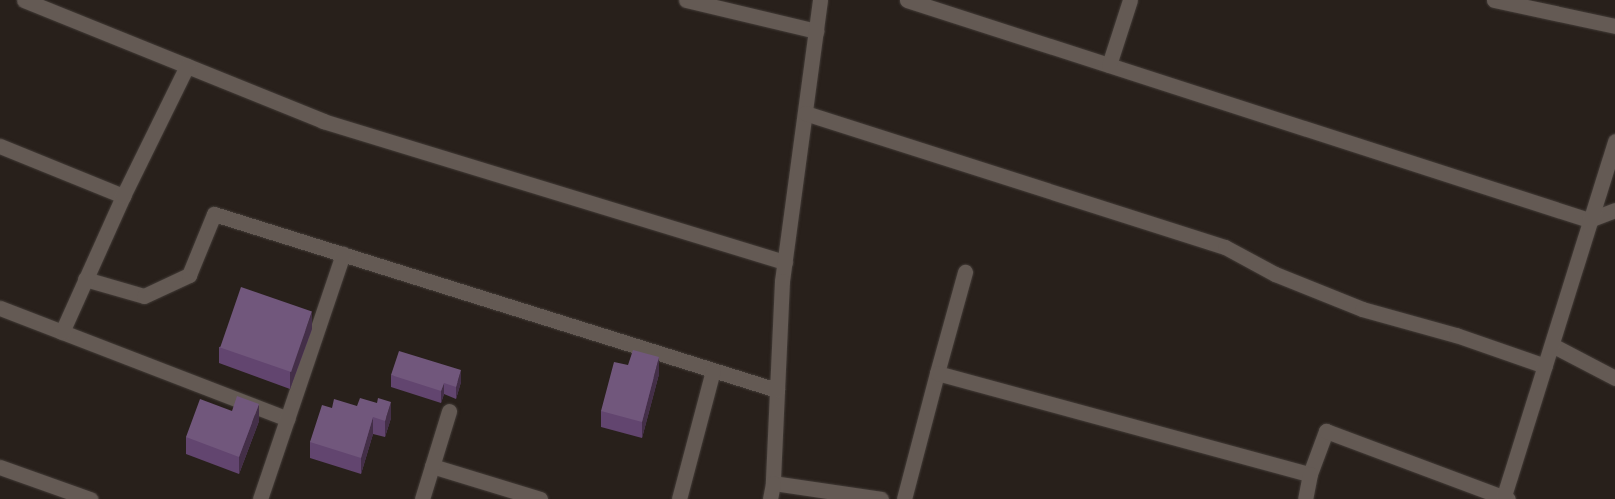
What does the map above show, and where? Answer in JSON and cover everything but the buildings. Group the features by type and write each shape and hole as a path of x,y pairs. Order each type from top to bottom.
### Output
{"street":[{"path":"24,0 323,121 785,262"},
{"path":"686,0 816,30"},
{"path":"770,499 773,483 785,262 820,0"},
{"path":"907,0 1589,220 1615,210"},
{"path":"1109,65 1130,0"},
{"path":"1494,0 1615,26"},
{"path":"62,332 123,196 187,66"},
{"path":"805,113 1225,247 1275,274 1362,309 1456,335 1545,366"},
{"path":"1305,499 1310,474 1326,432 1505,498 1589,220 1615,141"},
{"path":"0,146 123,196"},
{"path":"85,279 144,296 189,275 214,214 778,390"},
{"path":"260,499 343,254"},
{"path":"904,499 936,373 965,272"},
{"path":"0,308 288,419"},
{"path":"1552,345 1615,378"},
{"path":"679,499 713,370"},
{"path":"936,373 1310,474"},
{"path":"422,499 449,410"},
{"path":"432,466 540,499"},
{"path":"0,467 90,499"},
{"path":"773,483 881,499"}]}
